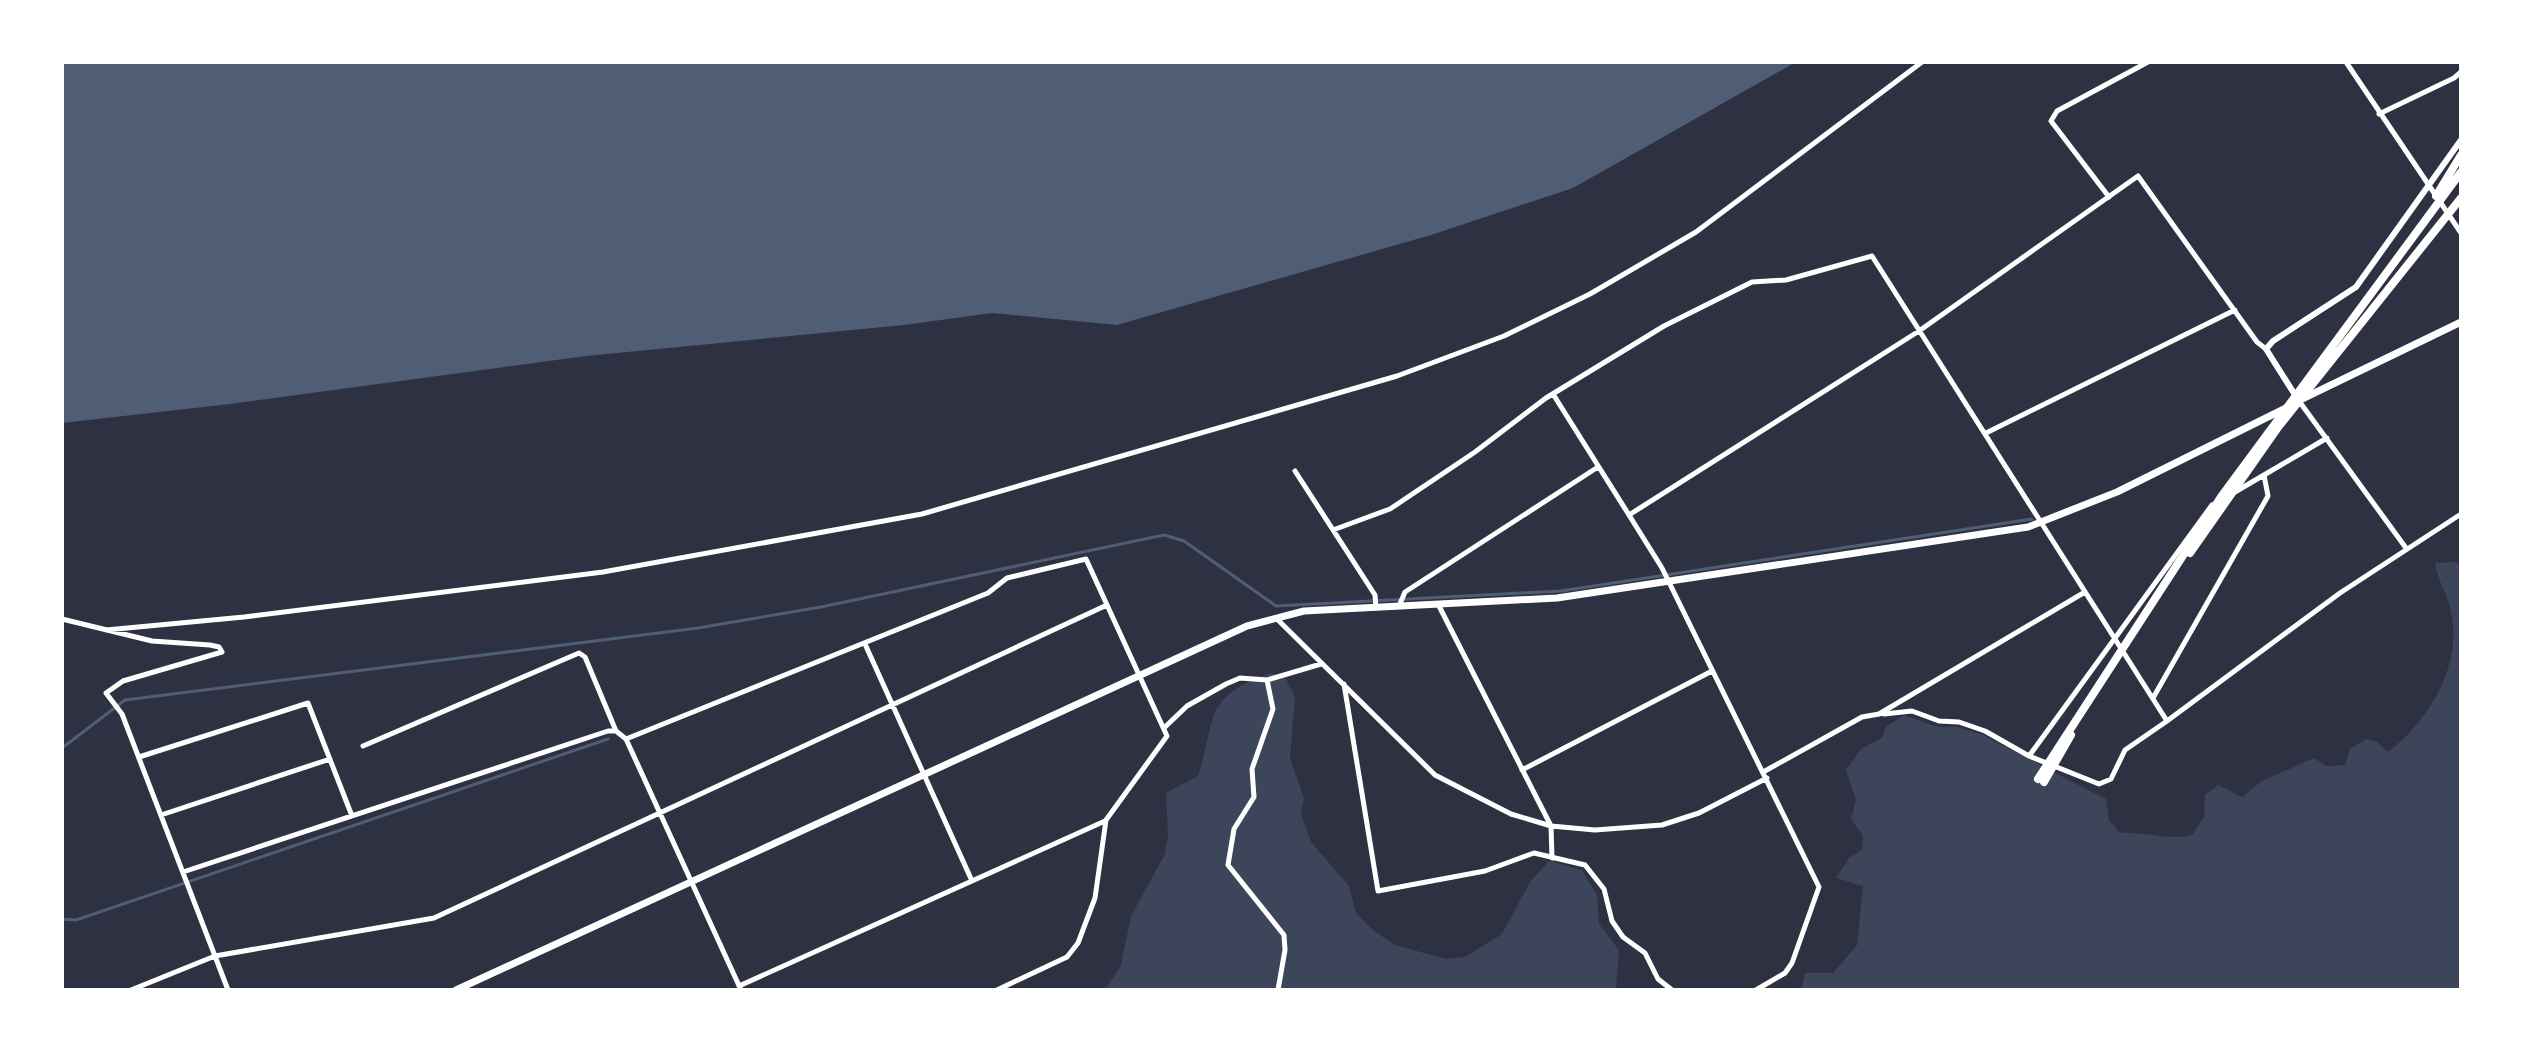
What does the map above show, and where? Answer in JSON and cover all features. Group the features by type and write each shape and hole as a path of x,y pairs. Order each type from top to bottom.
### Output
{"highway":[{"path":"2417,227 2461,155"},
{"path":"2461,172 2417,227 2221,497 2044,776 2226,500 2279,426 2461,198"},
{"path":"2430,237 2461,207"}],"main road":[{"path":"456,990 1213,639 1276,618 1304,611 1557,598 2041,524 2117,492 2461,322"}],"street":[{"path":"106,630 244,617 603,572 922,514 1397,376 1504,336 1576,301 1696,232 1922,62"},
{"path":"2109,197 2051,121 2057,111 2148,62"},
{"path":"2346,62 2461,231"},
{"path":"2379,114 2461,72"},
{"path":"2266,349 2273,341 2356,287 2461,140"},
{"path":"1629,515 1919,331 2138,176 2257,342 2266,349 2299,401 2406,548"},
{"path":"1333,530 1390,509 1553,394 1664,326 1752,282 1786,280 1872,256 2167,721"},
{"path":"1986,433 2235,310"},
{"path":"1553,394 1662,568 1666,583 1765,771 1819,887 1792,963 1785,973 1756,990"},
{"path":"2029,756 2116,640 2203,513 2327,438"},
{"path":"1399,606 1405,592 1598,467"},
{"path":"1295,471 1375,595 1376,608"},
{"path":"2153,698 2268,496 2264,475"},
{"path":"1765,771 1862,717 1912,711 1939,721 1959,722 1985,731 2029,756 2099,784 2111,779 2125,750 2406,548 2461,514"},
{"path":"626,739 988,593 1007,578 1086,559 1167,736 1106,820 1095,898 1078,943 1067,957 997,990"},
{"path":"1879,714 2085,592"},
{"path":"1438,604 1551,826 1552,858"},
{"path":"131,990 215,956 434,918 1107,605"},
{"path":"1276,618 1435,775 1488,804 1551,826 1595,830 1662,825 1699,813 1767,778"},
{"path":"62,619 152,641 210,645 219,647 222,652 112,686 106,693 120,712 139,757 228,990"},
{"path":"865,644 972,881"},
{"path":"363,746 579,653 585,657 616,731 626,739 740,988 1106,820"},
{"path":"1164,728 1187,706 1240,678 1267,680 1321,664"},
{"path":"1522,770 1712,671"},
{"path":"1267,680 1273,709 1252,769 1254,797 1234,829 1228,865 1284,935 1285,950 1278,990"},
{"path":"1344,684 1378,891 1485,871 1534,853 1585,865 1604,889 1612,921 1623,937 1645,953 1658,979 1672,990"},
{"path":"139,757 308,703 353,816"},
{"path":"183,872 608,731 616,731"},
{"path":"161,815 330,759"}],"shaded area":[{"path":"62,62 1796,62 1573,188 1431,235 1117,325 992,313 904,325 586,356 230,404 62,423"},
{"path":"2455,562 2461,565 2461,990 1801,990 1805,973 1833,973 1857,945 1863,886 1836,878 1849,858 1862,850 1863,836 1851,819 1856,800 1846,770 1861,749 1882,738 1886,727 1904,715 1938,727 1958,727 1983,735 2106,799 2109,820 2120,833 2174,837 2192,835 2204,817 2205,795 2218,785 2242,797 2262,781 2314,758 2326,766 2345,765 2350,749 2366,739 2377,742 2388,752 2404,738 2431,705 2449,667 2453,625 2435,563"},
{"path":"1271,673 1286,679 1295,697 1290,759 1304,798 1301,814 1311,842 1349,886 1356,913 1374,931 1395,945 1446,959 1465,957 1502,934 1530,882 1549,861 1582,870 1597,895 1599,924 1619,950 1616,990 1105,990 1121,965 1131,916 1164,856 1168,837 1166,793 1198,776 1211,724 1223,701 1233,691"}],"waterway":[{"path":"62,748 125,700 698,628 821,607 1164,535 1184,541 1276,606 1561,591 2032,519"},
{"path":"62,919 76,920 608,739"}]}
